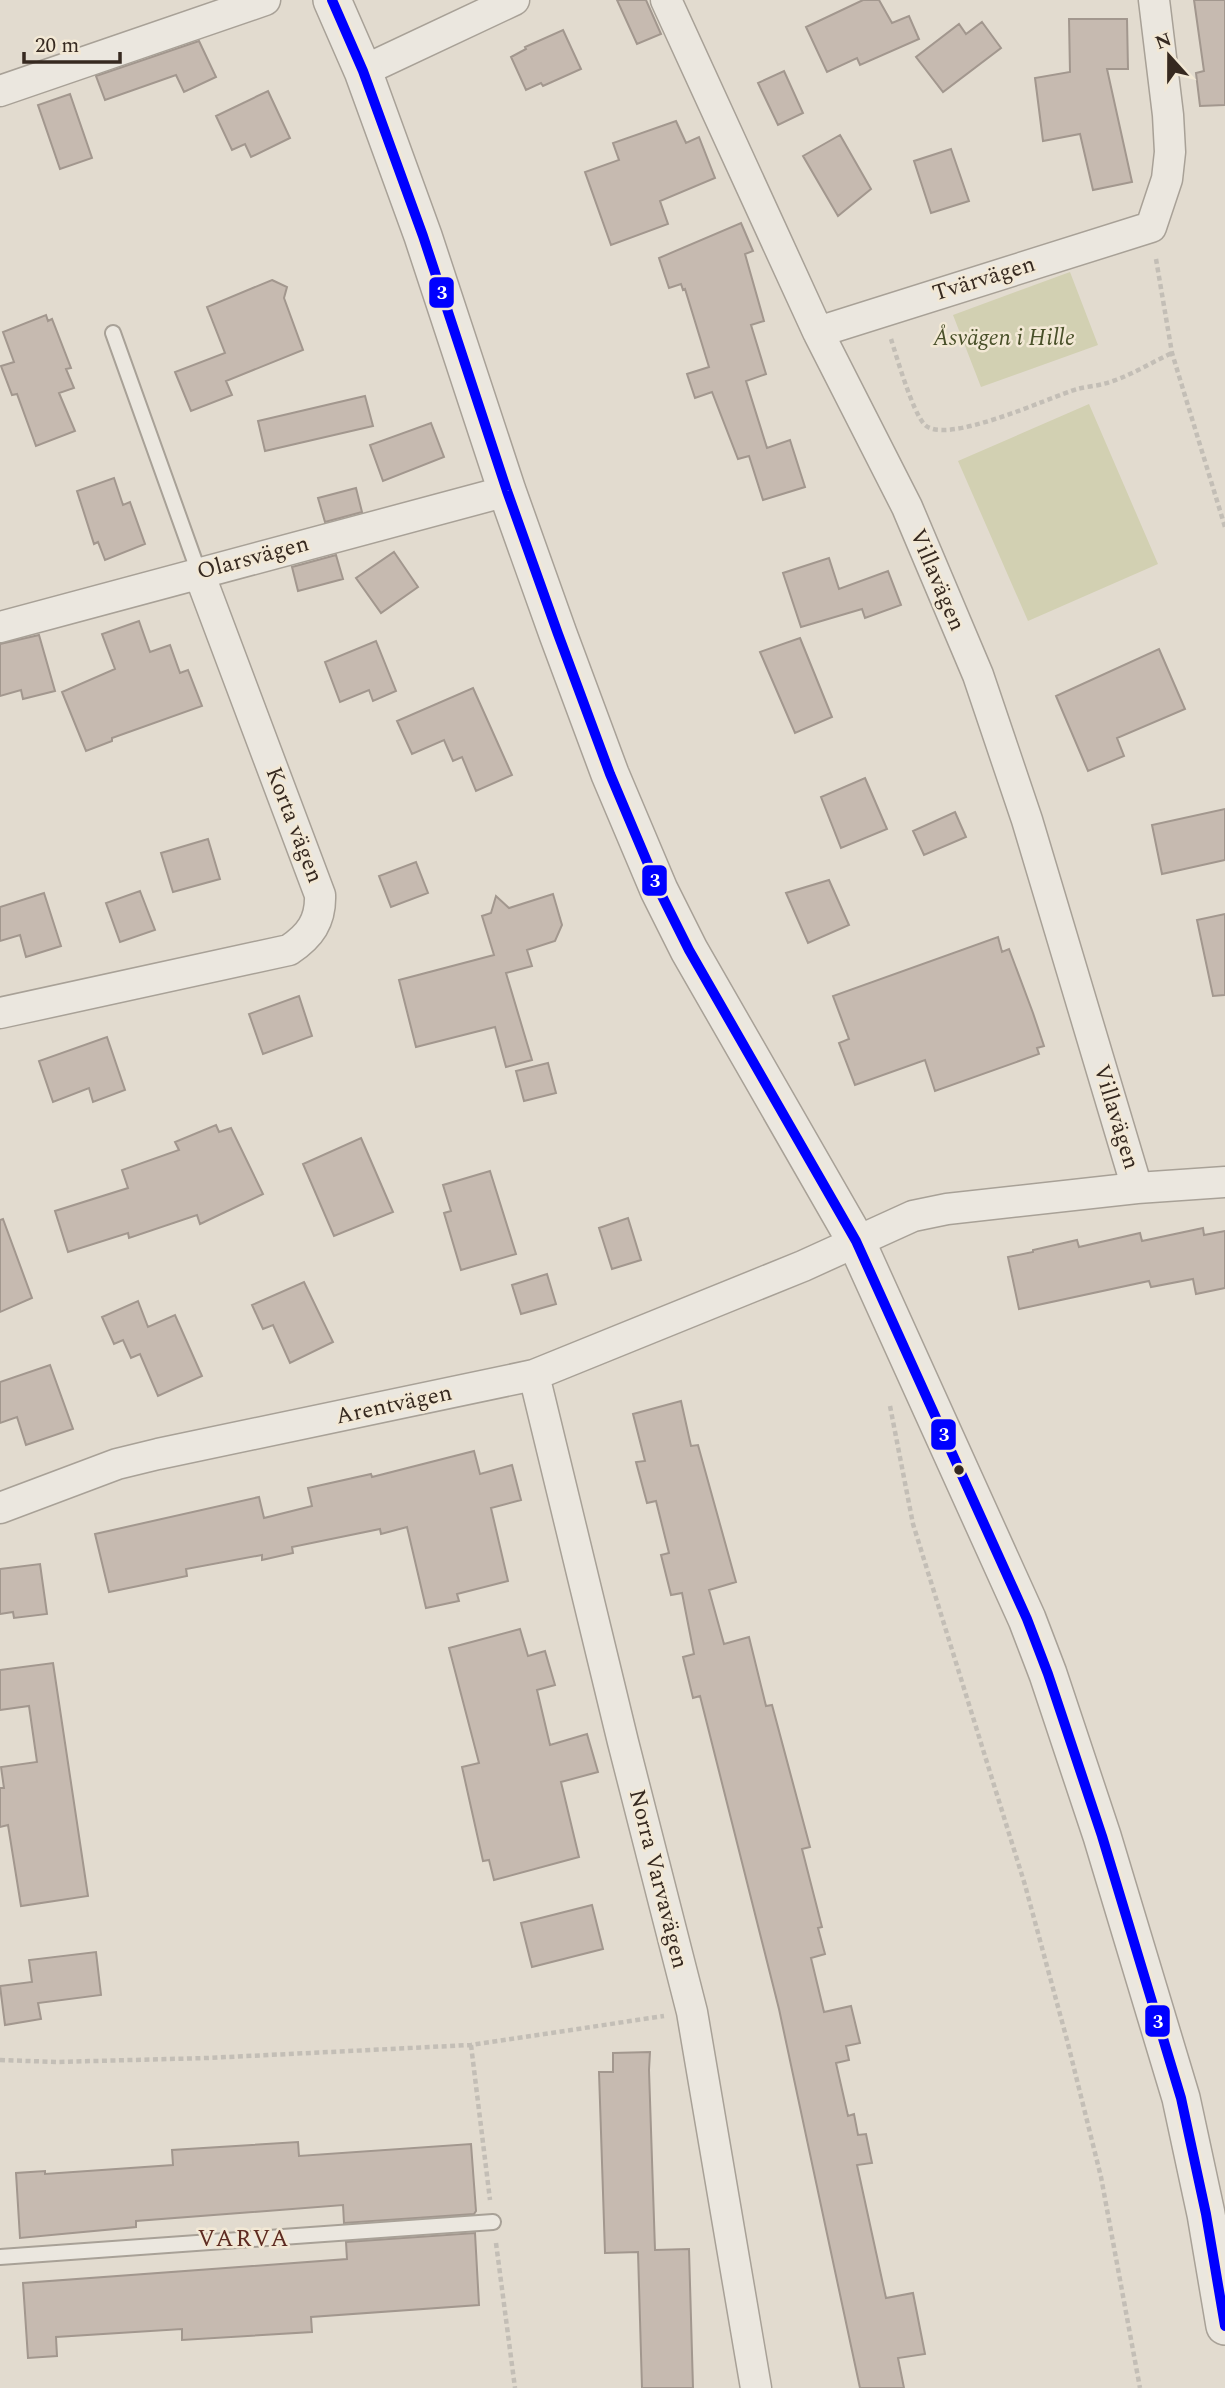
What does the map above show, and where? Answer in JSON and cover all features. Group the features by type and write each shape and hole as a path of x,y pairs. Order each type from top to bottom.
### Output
{"street":[{"path":"0,91 265,0"},
{"path":"332,0 363,71 423,236 507,491 610,774 659,890 689,950 856,1241 1027,1619 1102,1836 1181,2098 1206,2214 1225,2326"},
{"path":"363,71 514,0"},
{"name":"Villavägen","path":"666,0 818,332 907,507 978,675 1027,820 1137,1188"},
{"path":"1151,227 1167,179 1170,152 1154,0"},
{"name":"Tvärvägen","path":"818,332 1151,227"},
{"name":"Olarsvägen","path":"0,626 507,491"},
{"name":"Korta vägen","path":"0,1013 289,950 305,940 316,924 320,895 198,573"},
{"name":"Villavägen","path":"856,1241 913,1216 947,1209 1137,1188 1225,1182"},
{"name":"Arentvägen","path":"0,1508 117,1464 534,1375 803,1266 856,1241"},
{"name":"Norra Varvavägen","path":"534,1375 692,2012 756,2388"}],"lane":[{"path":"113,333 198,573"},
{"path":"0,2257 493,2222"}],"path":[{"path":"1151,227 1172,353 1225,527"},
{"path":"881,312 911,398 924,424 932,429 951,430 1012,414 1077,389 1105,384 1172,353"},
{"path":"887,1394 913,1524 1025,1885 1067,2040 1101,2177 1139,2388"},
{"path":"0,2060 57,2062 207,2058 471,2045 692,2012"}],"green space":[{"name":"Åsvägen i Hille","path":"1070,272 1098,345 981,387 953,315"},
{"path":"1089,404 1158,564 1028,621 958,461"}],"building":[{"path":"617,0 646,0 661,34 637,44"},
{"path":"863,0 879,0 892,23 909,16 919,39 860,65 857,58 827,72 806,27"},
{"path":"1194,0 1225,0 1225,105 1200,106 1196,73 1204,71"},
{"path":"1069,19 1127,19 1128,69 1107,69 1132,182 1093,190 1080,134 1043,141 1035,78 1070,72"},
{"path":"982,22 1001,48 943,92 916,57 959,24 966,34"},
{"path":"563,30 581,69 543,86 541,83 526,90 511,57 526,49 525,47"},
{"path":"199,41 216,77 184,92 176,75 105,100 96,76"},
{"path":"784,71 803,113 778,125 758,83"},
{"path":"268,91 290,138 251,157 245,144 232,150 216,116"},
{"path":"70,94 92,158 60,169 38,105"},
{"path":"676,121 686,143 699,137 715,178 660,201 668,224 611,245 585,172 619,160 613,143"},
{"path":"840,135 871,189 838,216 803,156"},
{"path":"951,149 969,201 931,213 914,161"},
{"path":"741,223 753,251 745,254 764,321 751,325 766,374 746,381 767,448 790,440 805,487 763,500 749,456 738,459 712,392 695,398 687,374 709,367 685,289 683,290 681,284 669,288 659,258"},
{"path":"272,280 287,287 284,298 303,350 226,381 232,395 191,411 175,372 225,353 207,307"},
{"path":"46,315 48,321 52,319 71,368 66,369 74,388 59,393 75,431 36,446 17,394 12,395 1,366 14,362 3,332"},
{"path":"365,396 373,426 265,451 258,421"},
{"path":"431,423 444,457 383,481 370,445"},
{"path":"114,478 123,505 130,502 145,544 105,560 98,542 94,544 77,491"},
{"path":"356,488 362,512 325,522 318,498"},
{"path":"394,552 418,587 381,613 356,578"},
{"path":"336,555 343,579 298,591 292,567"},
{"path":"829,558 839,589 888,571 901,605 865,618 862,609 801,627 783,573"},
{"path":"139,621 150,652 170,645 180,673 188,670 202,706 112,738 112,741 86,751 62,692 115,669 102,634"},
{"path":"39,635 55,691 23,699 21,690 0,696 0,644"},
{"path":"800,638 832,717 795,733 760,652"},
{"path":"376,641 396,691 373,701 369,690 340,702 325,662"},
{"path":"1159,649 1185,709 1117,738 1124,756 1088,771 1056,696"},
{"path":"473,688 512,775 476,791 462,757 453,761 444,740 412,754 397,721"},
{"path":"865,778 887,829 841,848 821,797"},
{"path":"1225,809 1225,860 1162,874 1152,825"},
{"path":"955,812 966,837 924,855 913,831"},
{"path":"208,839 220,879 173,892 161,853"},
{"path":"416,862 428,893 391,907 379,876"},
{"path":"829,880 849,925 808,943 786,893"},
{"path":"140,891 155,930 120,942 106,903"},
{"path":"44,893 61,946 26,957 20,935 0,941 0,907"},
{"path":"553,894 562,925 555,941 527,950 532,966 506,973 532,1060 506,1067 495,1027 416,1047 399,980 494,955 482,916 491,913 496,896 509,908"},
{"path":"1225,914 1225,995 1213,996 1197,920"},
{"path":"998,937 1002,952 1009,949 1033,1013 1044,1046 1037,1048 1039,1054 935,1091 925,1060 855,1085 839,1043 849,1039 833,996"},
{"path":"299,996 312,1036 263,1054 249,1014"},
{"path":"107,1037 125,1090 93,1102 89,1088 53,1102 39,1061"},
{"path":"548,1063 556,1093 524,1101 516,1071"},
{"path":"216,1125 219,1132 231,1128 263,1194 200,1224 197,1215 129,1238 128,1233 68,1252 55,1211 128,1188 122,1170 179,1150 175,1142"},
{"path":"361,1138 393,1212 334,1236 303,1164"},
{"path":"490,1171 516,1254 461,1270 444,1213 451,1211 443,1185"},
{"path":"628,1218 641,1260 612,1269 599,1228"},
{"path":"3,1219 32,1298 0,1312 0,1220"},
{"path":"1203,1228 1204,1235 1225,1231 1225,1288 1196,1294 1193,1279 1151,1287 1149,1281 1019,1309 1008,1257 1077,1240 1079,1247 1140,1233 1142,1241"},
{"path":"547,1274 556,1304 521,1314 512,1285"},
{"path":"304,1282 333,1342 290,1363 273,1325 263,1329 252,1305"},
{"path":"138,1301 148,1327 175,1315 202,1376 158,1396 140,1354 131,1358 123,1340 114,1344 102,1317"},
{"path":"50,1365 73,1429 26,1445 17,1417 0,1423 0,1382"},
{"path":"681,1401 691,1446 698,1445 736,1582 709,1590 724,1644 749,1637 766,1706 772,1705 810,1847 802,1849 822,1927 818,1928 825,1954 811,1958 824,2012 851,2006 860,2043 846,2046 849,2060 836,2063 848,2116 854,2114 858,2135 866,2134 872,2163 857,2165 886,2298 913,2293 925,2354 898,2358 904,2388 860,2388 779,2009 700,1696 693,1698 683,1657 694,1654 682,1593 671,1595 661,1555 669,1553 656,1501 647,1503 636,1462 645,1461 633,1414"},
{"path":"474,1451 480,1474 512,1465 521,1500 491,1508 508,1581 457,1594 459,1601 426,1608 407,1527 381,1534 380,1529 292,1547 293,1553 262,1560 262,1555 186,1569 187,1576 109,1592 95,1534 259,1497 264,1518 312,1506 308,1488 371,1474 372,1477"},
{"path":"40,1564 47,1614 14,1618 13,1612 0,1614 0,1569"},
{"path":"520,1629 528,1656 545,1651 555,1685 537,1690 550,1745 587,1734 598,1772 561,1782 579,1857 494,1880 489,1860 483,1861 462,1767 479,1763 449,1648"},
{"path":"53,1663 88,1896 21,1906 8,1825 0,1827 0,1788 4,1788 1,1767 37,1762 29,1706 0,1710 0,1670"},
{"path":"592,1905 603,1949 532,1967 521,1923"},
{"path":"96,1952 101,1995 38,2003 41,2019 5,2025 0,1986 32,1982 29,1960"},
{"path":"650,2052 655,2250 689,2249 693,2388 642,2388 638,2252 605,2253 599,2072 613,2072 613,2053"},
{"path":"298,2142 299,2156 471,2144 476,2211 474,2214 344,2223 343,2205 136,2221 136,2227 20,2238 16,2173 45,2171 45,2174 173,2165 172,2150"},
{"path":"475,2233 479,2305 311,2317 312,2332 182,2340 182,2329 56,2337 57,2356 28,2358 23,2283 347,2259 346,2242"}],"transit line":[{"name":"3","path":"332,0 363,71 423,236 507,491 558,634 610,774 659,890 689,950 856,1241 1027,1619 1102,1836 1181,2098 1206,2214 1225,2326"}],"district":[{"name":"VARVA","path":"244,2239"}]}
